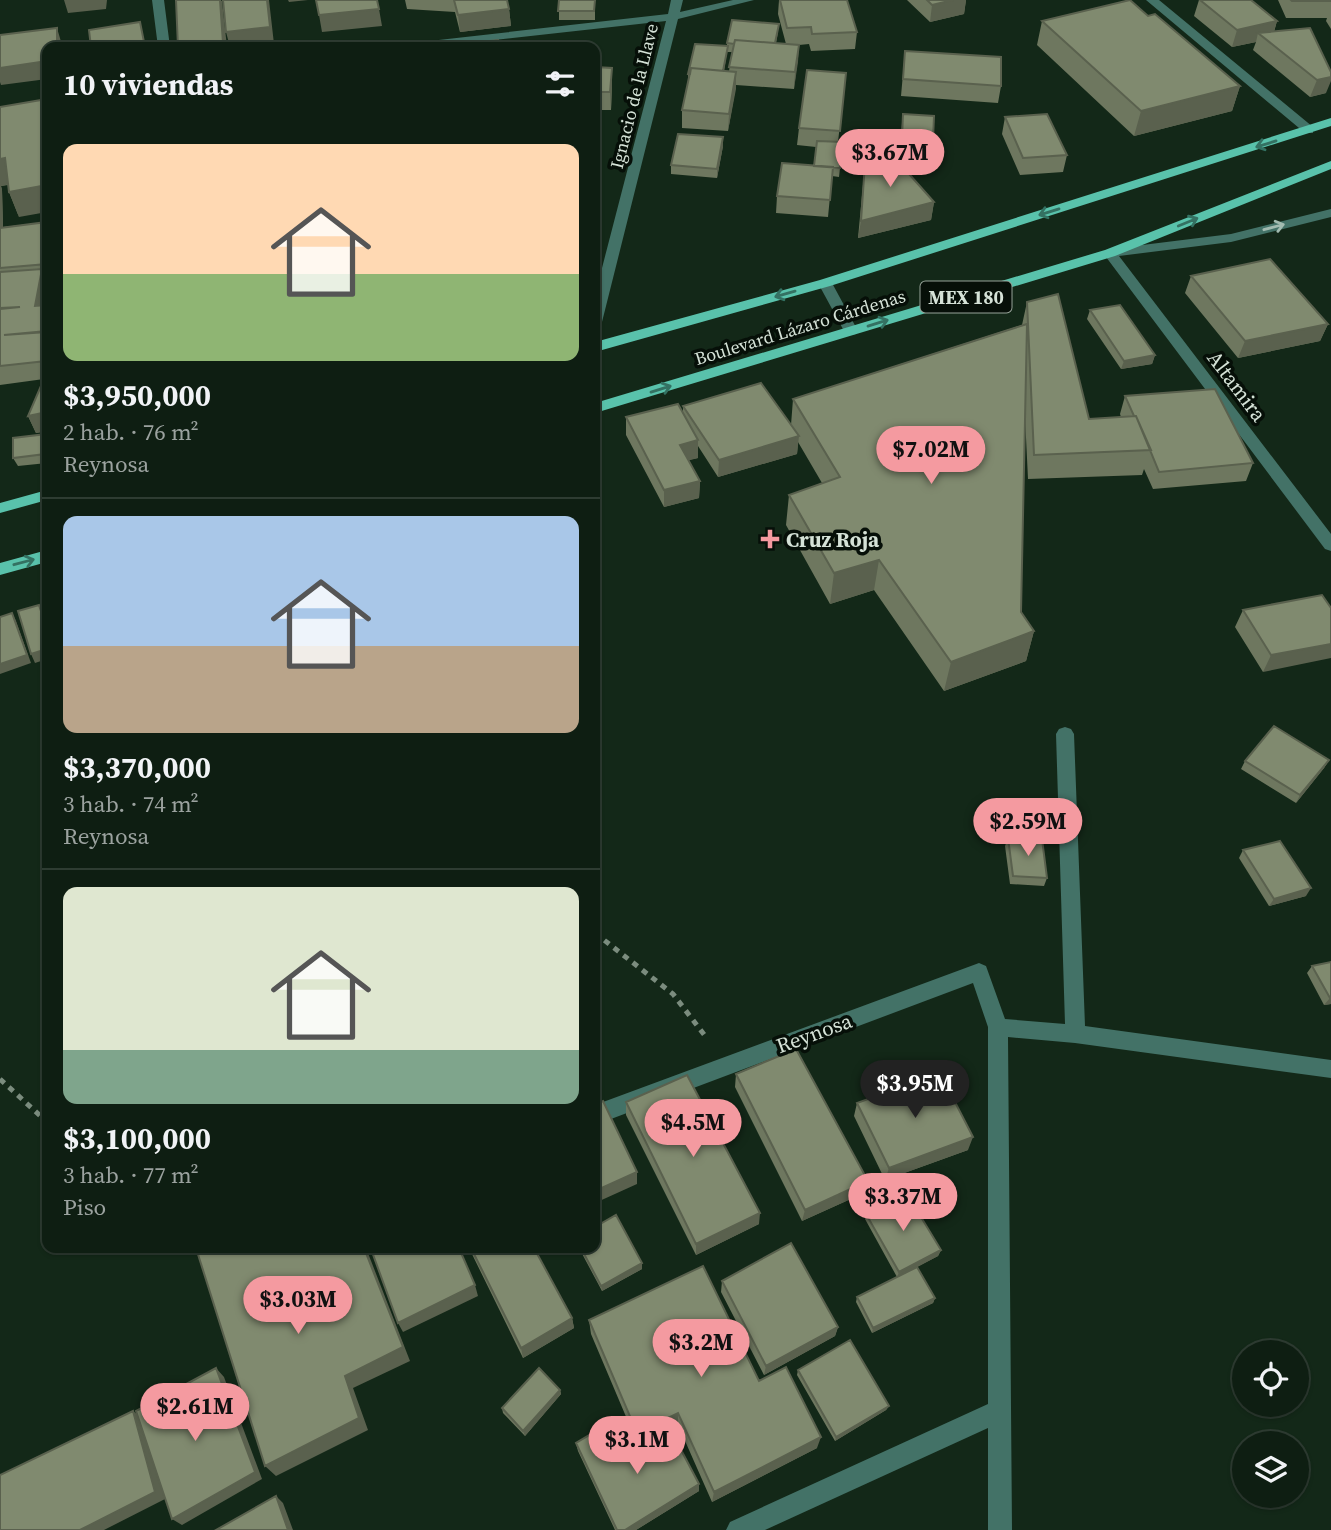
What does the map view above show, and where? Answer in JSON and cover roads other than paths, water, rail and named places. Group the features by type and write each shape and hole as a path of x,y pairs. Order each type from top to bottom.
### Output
{"main road":[{"name":"Boulevard Lázaro Cárdenas","path":"600,346 825,283 1331,122"},
{"name":"Boulevard Lázaro Cárdenas","path":"600,406 1110,253 1331,165"},
{"path":"0,508 42,496"},
{"path":"0,569 42,557"}],"street":[{"path":"159,0 163,42"},
{"name":"Ignacio de la Llave","path":"600,302 677,0"},
{"path":"448,42 672,17 748,0"},
{"path":"1152,0 1309,130"},
{"path":"1110,253 1231,238 1331,212"},
{"name":"Altamira","path":"1110,253 1331,545"},
{"path":"825,283 851,331"},
{"path":"1065,734 1074,1034"},
{"name":"Reynosa","path":"600,1113 979,972 998,1027 1000,1530"},
{"path":"998,1027 1074,1034 1331,1069"},
{"path":"738,1530 1000,1410"}],"place":[{"name":"Cruz Roja","path":"770,539"}]}
